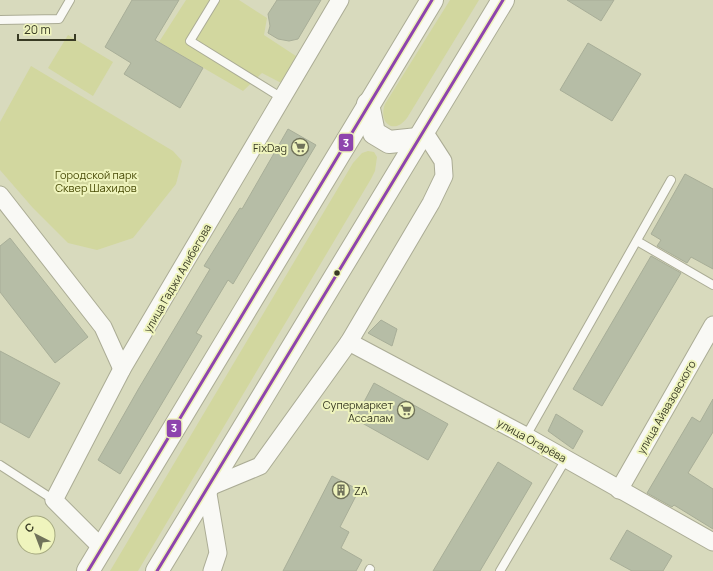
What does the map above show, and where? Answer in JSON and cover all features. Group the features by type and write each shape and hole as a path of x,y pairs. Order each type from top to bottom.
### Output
{"main road":[{"path":"157,571 503,0"},
{"path":"88,571 430,1"},
{"path":"368,104 374,133 389,142 421,135"}],"street":[{"name":"улица Гаджи Алибегова","path":"54,500 122,369 340,0"},
{"path":"212,571 218,553 207,488 260,466 349,342 431,203 444,176 442,161 421,135"},
{"path":"0,195 103,327 122,369"},
{"name":"улица Айвазовского","path":"618,490 713,325"},
{"name":"улица Огарёва","path":"349,342 526,436 618,490 713,542"},
{"path":"54,500 77,522 106,541"}],"lane":[{"path":"0,20 59,19 70,0"},
{"path":"215,0 190,41 282,98"},
{"path":"526,436 671,180"},
{"path":"637,241 713,285"},
{"path":"500,571 566,459"},
{"path":"0,465 54,500"}],"green space":[{"path":"186,0 239,0 267,18 264,35 302,60 287,86 262,73 243,91 159,42"},
{"path":"450,0 479,0 407,118 397,126 392,126 385,121 383,111 385,104"},
{"path":"68,35 113,62 93,96 48,68"},
{"name":"Городской парк Сквер Шахидов","path":"31,66 173,151 182,161 176,184 133,238 97,250 68,243 33,208 0,170 0,122"},
{"path":"368,151 374,152 377,157 375,171 371,179 138,571 110,571 353,163 362,153"}],"building":[{"path":"132,0 179,0 155,40 203,68 180,108 124,74 131,63 105,47"},
{"path":"277,0 321,0 298,39 289,41 278,39 268,33 270,26 268,14"},
{"path":"567,0 614,0 601,21"},
{"path":"588,43 641,74 612,121 560,90"},
{"path":"288,129 316,145 233,284 228,280 196,333 202,336 120,474 98,460 210,269 204,266 240,208 242,209"},
{"path":"685,174 713,189 713,269 691,257 687,263 657,246 661,240 651,234"},
{"path":"10,238 88,337 55,363 0,292 0,246"},
{"path":"651,256 681,273 602,406 573,389"},
{"path":"381,320 397,329 392,346 368,333"},
{"path":"0,351 60,383 29,438 0,422"},
{"path":"374,383 448,424 428,460 355,419"},
{"path":"713,399 713,432 688,473 713,489 713,529 674,505 672,507 647,493 692,417 700,422"},
{"path":"556,414 583,431 573,449 548,431"},
{"path":"498,462 532,483 480,571 433,571"},
{"path":"332,476 359,490 340,527 349,532 341,548 362,560 356,571 283,571"},
{"path":"627,530 672,556 663,571 632,571 610,559"}],"transit line":[{"name":"3","path":"88,571 432,0"},
{"name":"3","path":"157,571 503,0"}],"place":[{"name":"FixDag","path":"300,147"},
{"name":"Супермаркет Ассалам","path":"406,410"},
{"name":"ZA","path":"341,490"}]}
